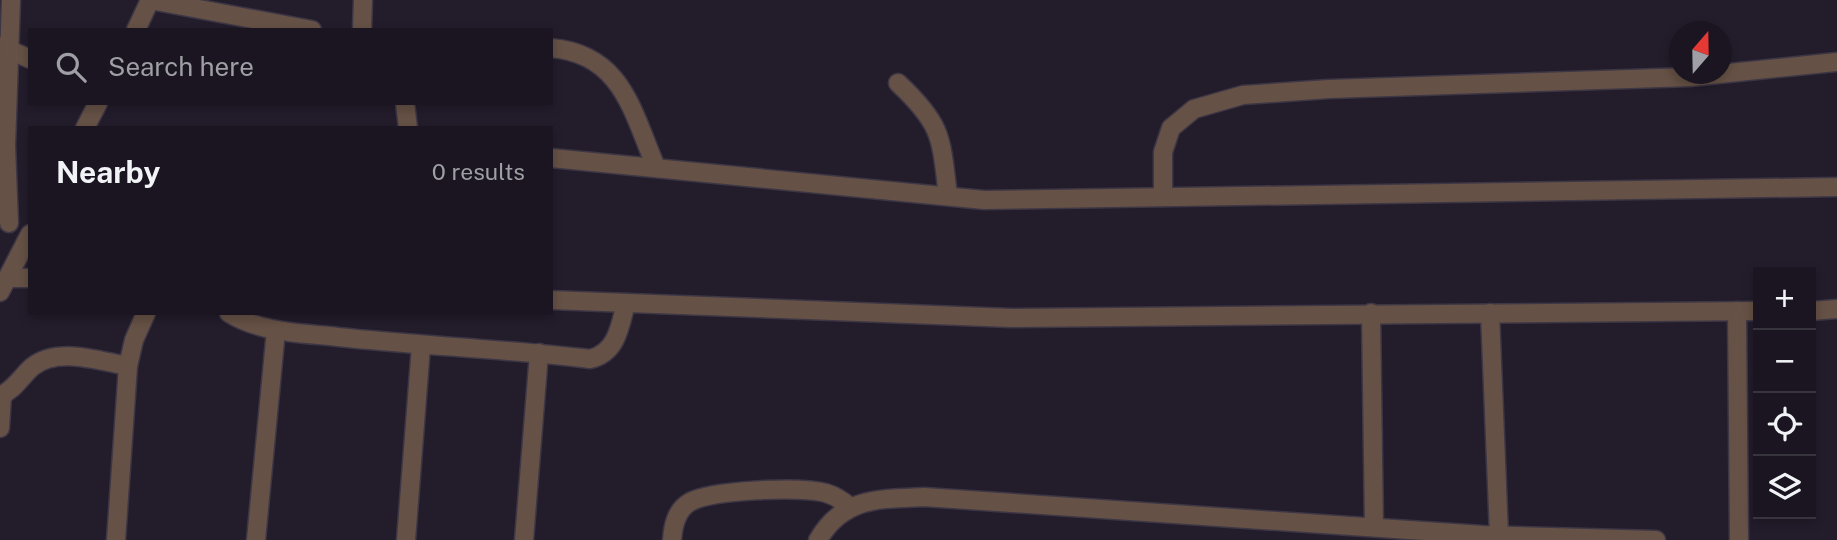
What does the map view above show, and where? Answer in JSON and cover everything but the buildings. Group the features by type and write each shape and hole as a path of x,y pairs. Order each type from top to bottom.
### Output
{"street":[{"path":"11,0 5,48 5,222 28,228"},
{"path":"136,28 150,0 301,28"},
{"path":"362,28 363,0"},
{"path":"5,48 28,58"},
{"path":"553,48 587,55 607,68 622,88 656,167"},
{"path":"1163,197 1163,152 1171,128 1194,109 1243,95 1329,89 1690,77 1837,62"},
{"path":"898,83 932,117 940,133 948,196"},
{"path":"86,126 97,105"},
{"path":"405,105 408,126"},
{"path":"553,158 984,200 1837,187"},
{"path":"4,285 28,238"},
{"path":"4,285 28,279"},
{"path":"553,300 1011,318 1753,311"},
{"path":"232,315 241,321 276,330 421,346 590,359 601,356 612,347 626,303"},
{"path":"1816,311 1837,309"},
{"path":"1737,311 1739,540"},
{"path":"1371,313 1374,527"},
{"path":"1490,313 1499,535"},
{"path":"116,540 128,366 145,315"},
{"path":"256,540 276,330"},
{"path":"406,540 421,346"},
{"path":"524,540 539,353"},
{"path":"0,428 1,396 32,367 47,358 64,356 128,366"},
{"path":"672,540 680,511 691,501 729,492 808,490 840,498 850,507"},
{"path":"818,540 828,523 850,507 877,499 924,497 1499,535 1656,540"}]}
